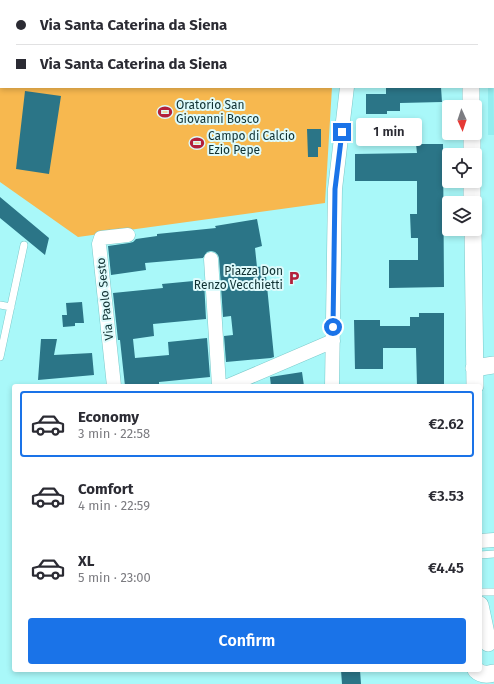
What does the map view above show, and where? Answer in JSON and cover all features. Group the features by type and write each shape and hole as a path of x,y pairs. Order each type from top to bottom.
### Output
{"street":[{"path":"332,384 335,189 346,88"},
{"path":"471,88 471,100"},
{"name":"Via Paolo Sesto","path":"114,384 99,244 101,238 128,235"},
{"path":"472,236 474,384"},
{"path":"211,259 219,384"},
{"path":"233,384 333,341"},
{"path":"474,368 494,365"},
{"path":"482,540 494,540"},
{"path":"482,616 487,644"},
{"path":"474,684 485,674"}],"lane":[{"path":"0,357 24,244"},
{"path":"0,305 11,307"},
{"path":"482,555 494,554"},
{"path":"482,592 494,592"}],"shaded area":[{"name":"Oratorio San Giovanni Bosco","path":"0,88 332,88 325,203 78,237 0,182"},
{"path":"488,88 494,88 494,135 488,135"}],"building":[{"path":"386,88 441,88 442,102 400,103 400,111 387,111 387,114 366,114 366,94 386,94"},
{"path":"25,91 61,96 49,174 16,169"},
{"path":"307,129 321,129 321,147 318,147 318,157 308,157"},
{"path":"416,144 443,144 442,236 444,236 444,287 389,288 389,260 418,260 418,238 411,238 410,214 417,214 417,181 355,181 355,154 417,153"},
{"path":"0,197 49,238 45,255 0,218"},
{"path":"257,219 262,246 255,248 257,267 265,266 274,357 226,362 224,336 233,335 231,316 223,317 219,258 215,252 207,252 203,258 145,263 146,270 111,275 108,246 129,243 136,239 157,236 157,234 216,228 215,226"},
{"path":"204,280 206,319 153,324 154,336 133,339 135,358 169,355 168,342 207,338 210,377 159,382 159,384 125,384 113,293 163,288 162,284"},
{"path":"82,302 84,323 75,323 75,326 63,327 62,315 67,315 66,303"},
{"path":"419,313 444,313 444,384 417,384 416,348 383,348 383,369 355,369 354,320 380,320 380,326 410,326 410,317 419,317"},
{"path":"41,339 57,339 54,355 92,353 94,375 38,380"},
{"path":"302,372 304,384 271,384 270,377"},
{"path":"341,672 360,672 361,684 342,684"}],"place":[{"name":"Oratorio San Giovanni Bosco","path":"165,112"},
{"name":"Campo di Calcio Ezio Pepe","path":"197,143"},
{"name":"Piazza Don Renzo Vecchietti","path":"294,278"}],"route":[{"path":"333,327 335,189 342,132"}]}
